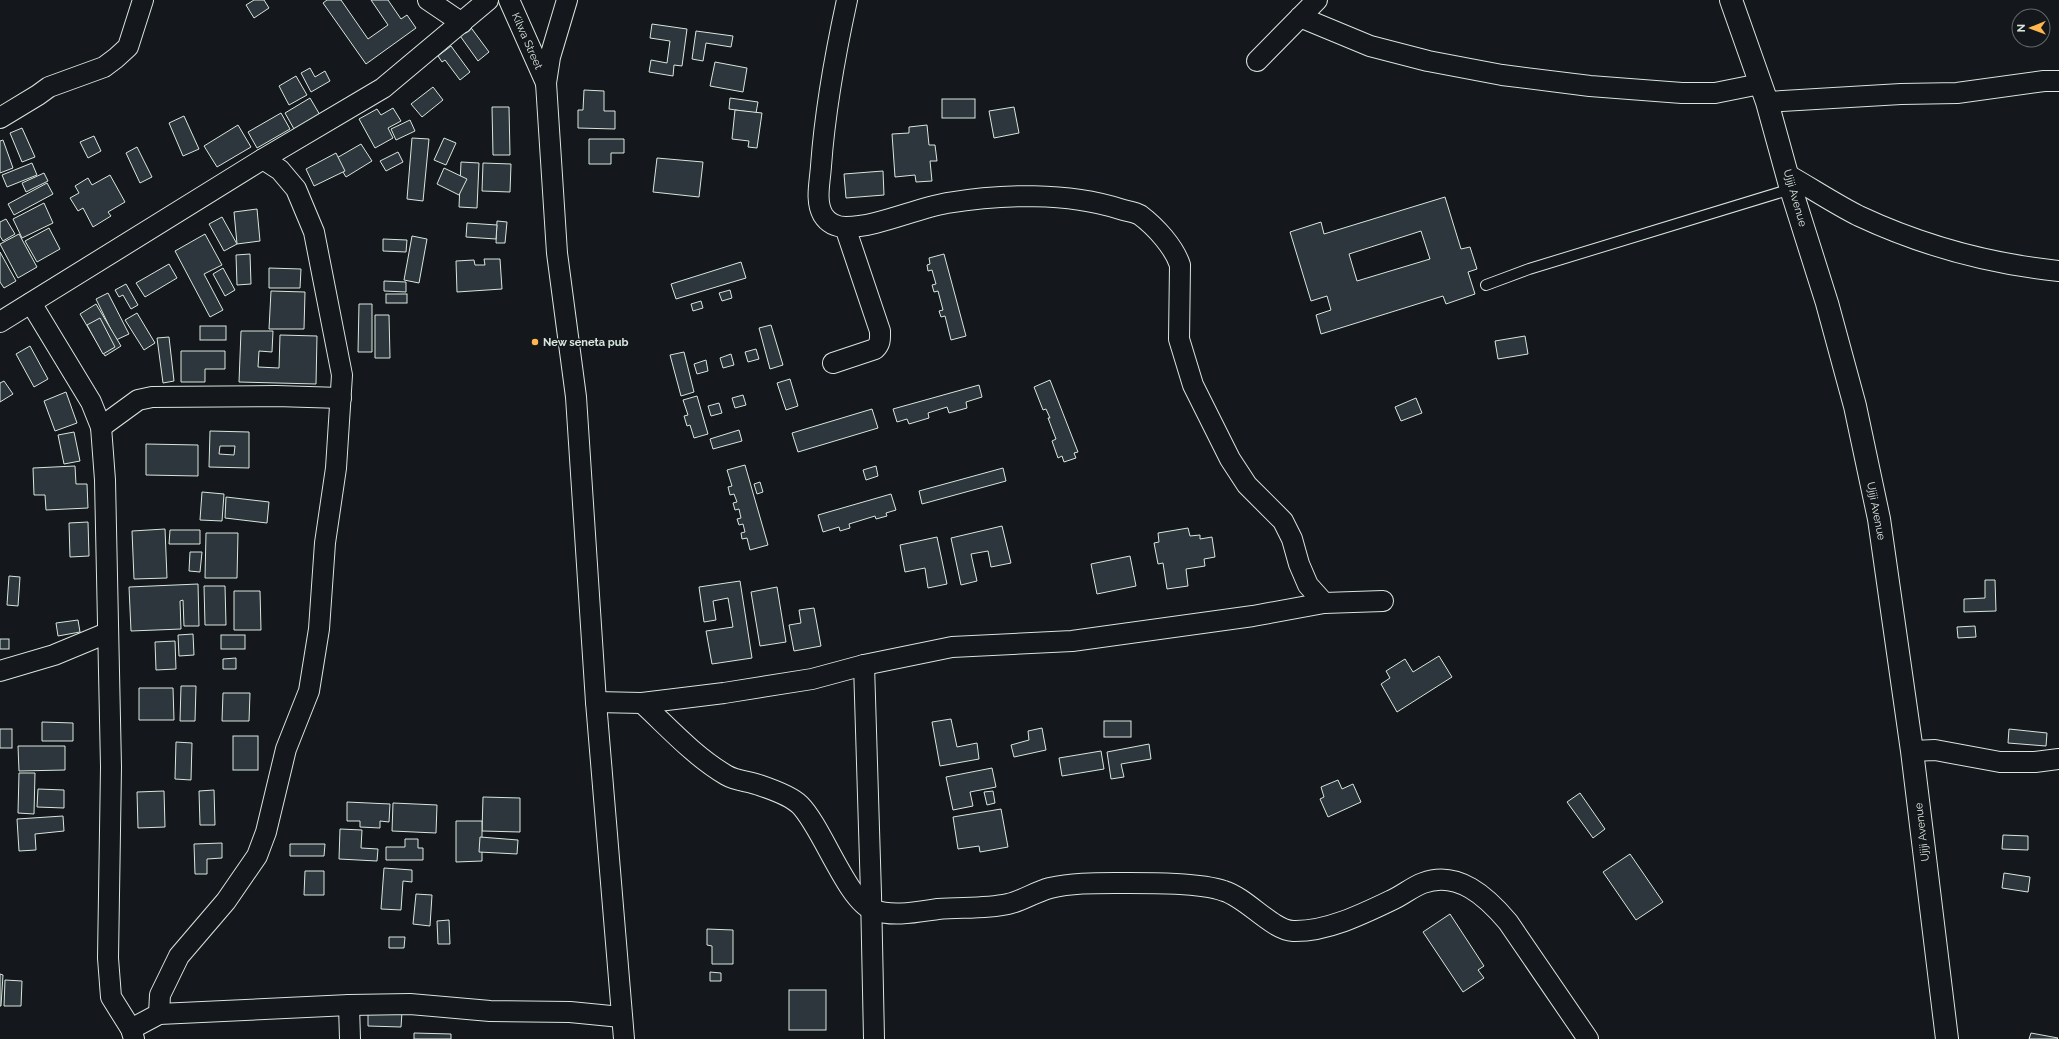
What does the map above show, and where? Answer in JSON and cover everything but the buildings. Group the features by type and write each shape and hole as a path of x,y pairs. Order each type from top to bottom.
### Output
{"main road":[{"name":"Ujiji Avenue","path":"1731,0 1764,93 1789,182 1827,303 1860,429 1879,518 1912,751 1947,1039"}],"street":[{"path":"0,118 38,95 49,86 104,67 116,58 128,48 143,0"},
{"path":"428,0 462,23"},
{"path":"0,322 263,159 383,88 488,0"},
{"name":"Kilwa Street","path":"509,0 546,83"},
{"path":"567,0 550,57 546,83 557,253 576,397 596,702 624,1039"},
{"path":"847,0 830,84 818,203 823,215 835,226 846,227 870,225 913,210 948,203 1027,197 1068,197 1107,204 1140,215 1176,255 1180,265 1179,339 1193,385 1230,459 1247,485 1283,521 1292,539 1299,564 1308,585 1324,603"},
{"path":"1257,61 1317,0"},
{"path":"1300,17 1370,46 1428,61 1502,75 1590,86 1682,93 1957,94 2037,82 2059,81"},
{"path":"159,1014 160,995 179,956 226,901 257,856 266,832 286,748 309,690 319,629 325,543 336,468 342,375 314,232 296,189 280,170 263,159"},
{"path":"1789,182 1893,230 1991,261 2059,271"},
{"path":"833,363 875,349 880,339 880,331 846,227"},
{"path":"31,303 91,402 101,427 105,480 111,767 108,958 111,997 133,1034 159,1014 349,1005 410,1004 490,1011 570,1012 621,1017"},
{"path":"101,427 138,400 152,396 276,396 341,398"},
{"path":"596,702 642,703 812,680 864,665 952,647 1072,641 1253,616 1324,603 1383,601"},
{"path":"0,671 54,655 107,633"},
{"path":"864,665 872,910 874,1039"},
{"path":"642,703 703,760 728,777 760,785 798,802 813,822 853,892 863,904 872,910 887,913 908,913 1006,904 1049,888 1074,884 1179,885 1225,891 1238,896 1284,929 1303,930 1315,929 1348,919 1393,899 1421,884 1436,880 1448,880 1479,892 1494,905 1508,922 1588,1039"},
{"path":"1912,751 1935,750 2000,762 2036,762 2059,759"},
{"path":"349,1005 350,1039"}],"lane":[{"path":"1486,285 1528,269 1789,182"}],"place":[{"name":"New seneta pub","path":"535,342"}]}
